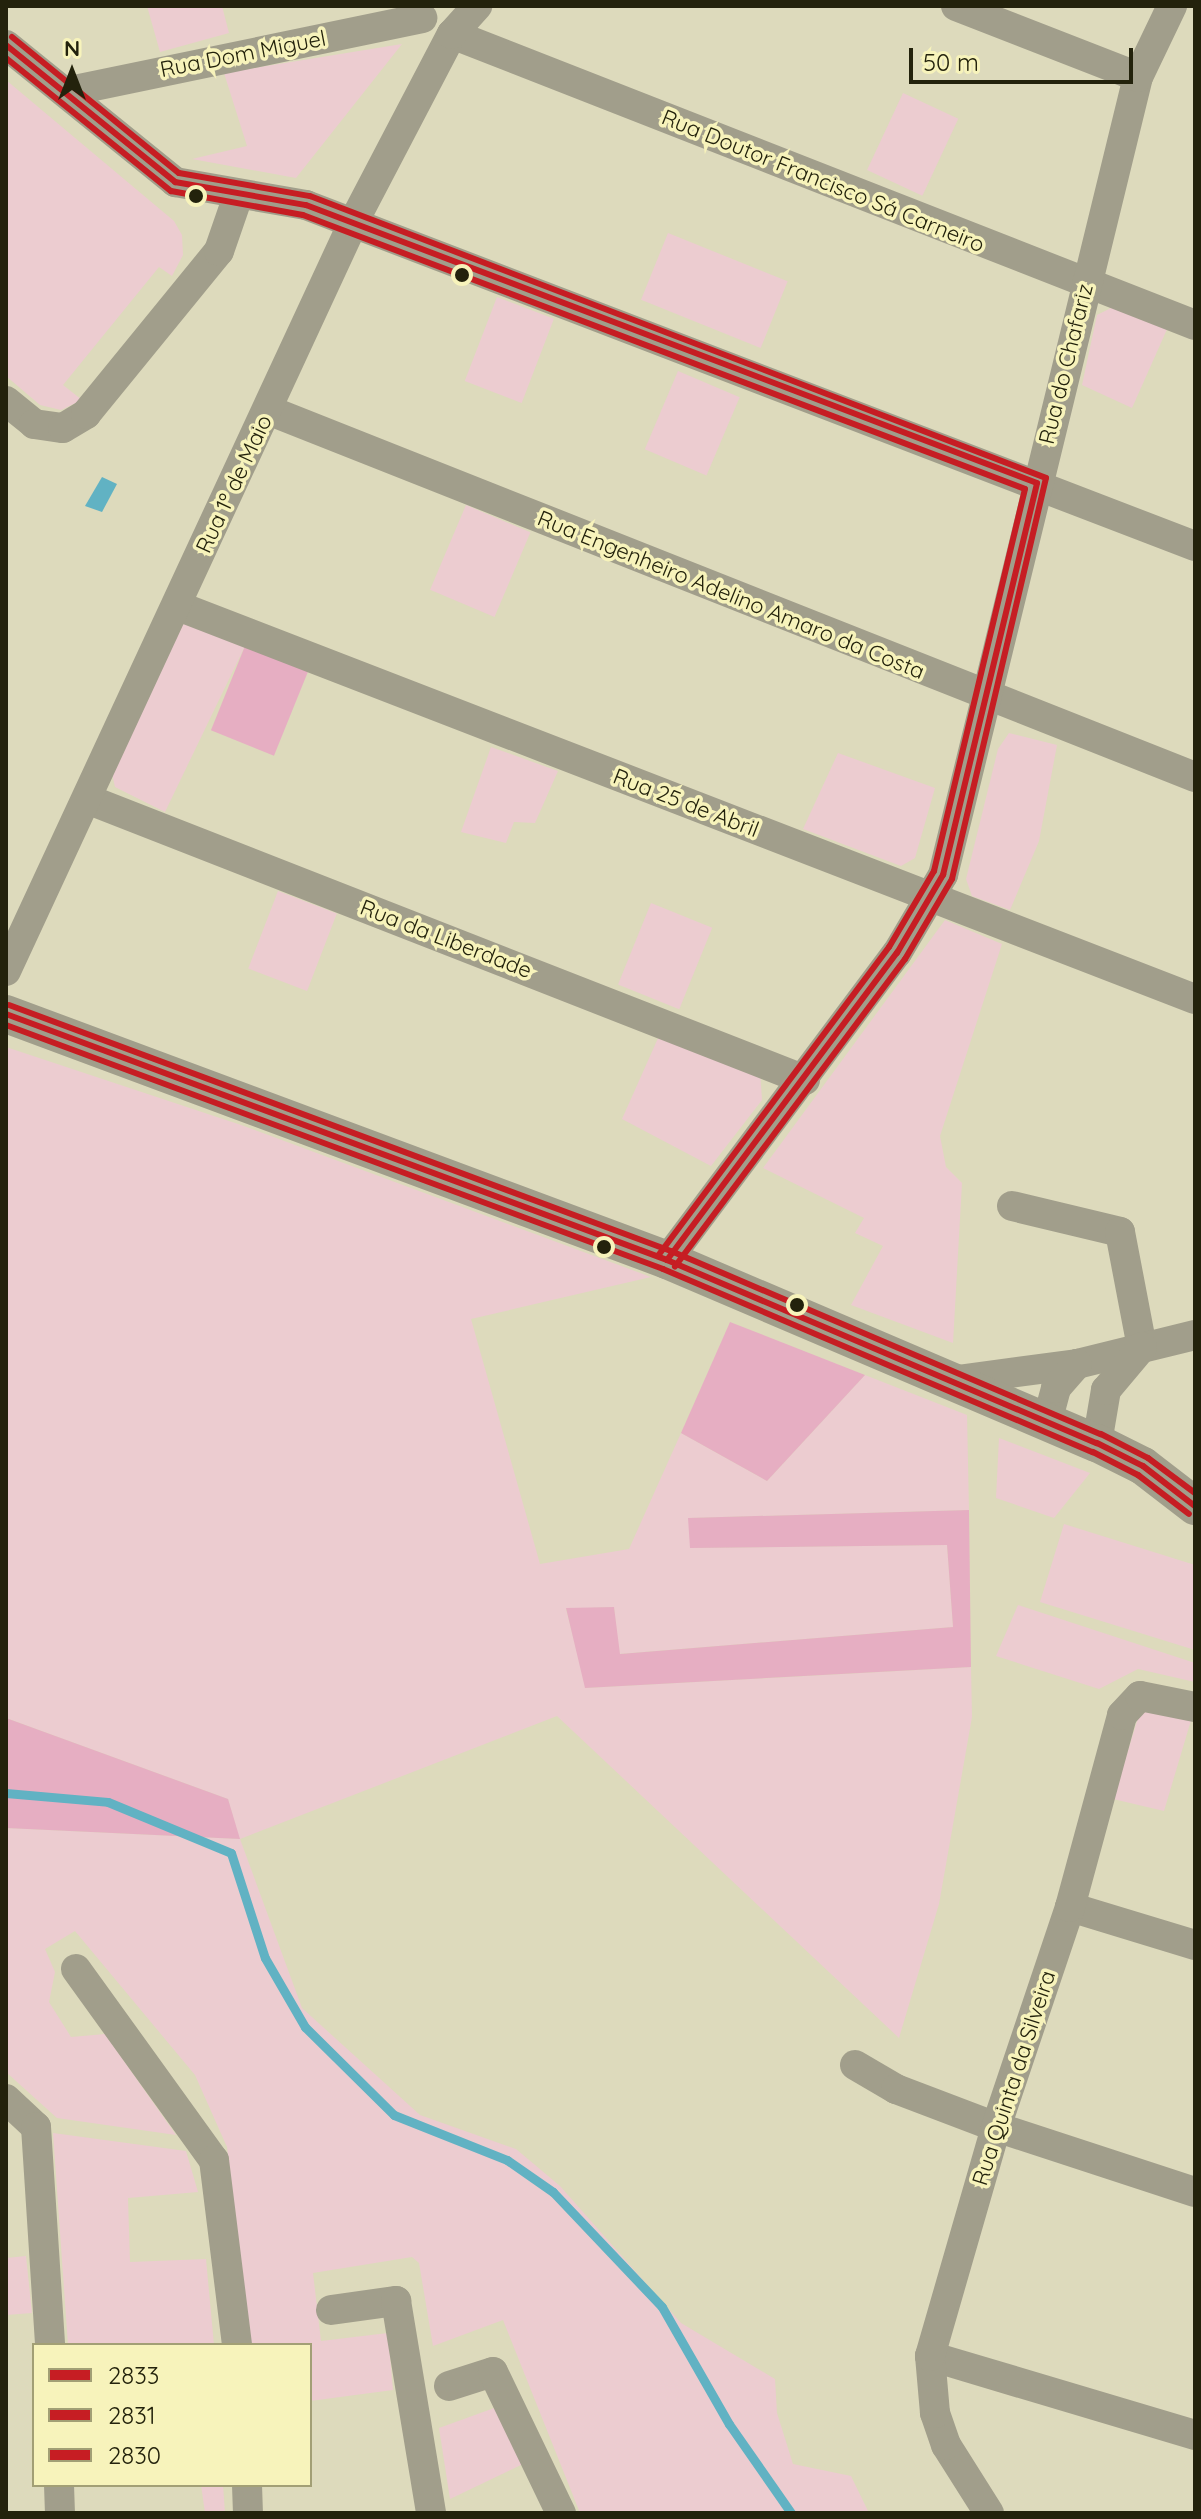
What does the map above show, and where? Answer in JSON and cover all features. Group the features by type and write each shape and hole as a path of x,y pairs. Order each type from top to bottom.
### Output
{"street":[{"name":"Rua 1º de Maio","path":"6,971 178,606 353,223 452,34 477,6"},
{"path":"956,6 1138,77"},
{"name":"Rua do Chafariz","path":"667,1260 805,1080 932,898 943,875 1138,77 1172,6"},
{"name":"Rua Dom Miguel","path":"65,92 422,18"},
{"name":"Rua Doutor Francisco Sá Carneiro","path":"452,34 1195,325"},
{"path":"6,45 175,182 238,196 306,205 1195,546"},
{"path":"6,401 34,424 63,428 86,414 219,251 238,196"},
{"name":"Rua Engenheiro Adelino Amaro da Costa","path":"268,410 1195,777"},
{"name":"Rua 25 de Abril","path":"178,606 1195,999"},
{"name":"Rua da Liberdade","path":"87,799 805,1080"},
{"path":"6,1014 667,1260 1097,1443 1143,1466 1195,1506"},
{"path":"1012,1206 1120,1232 1142,1347"},
{"path":"950,1381 1077,1364 1195,1335"},
{"path":"1097,1443 1106,1390 1142,1347"},
{"path":"1047,1422 1056,1388 1077,1364"},
{"name":"Rua Quinta da Silveira","path":"989,2513 946,2445 935,2413 930,2356 996,2127 1070,1907 1129,1702 1151,1695 1195,1707"},
{"path":"1070,1907 1195,1945"},
{"path":"76,1969 214,2160 237,2343"},
{"path":"855,2065 896,2089 996,2127 1195,2192"},
{"path":"6,2099 36,2127 50,2343"},
{"path":"6,2121 36,2127"},
{"path":"331,2310 396,2301 431,2513"},
{"path":"930,2356 1195,2435"},
{"path":"449,2386 493,2372 561,2513"},
{"path":"59,2487 60,2513"},
{"path":"247,2487 248,2513"}],"shaded area":[{"path":"147,6 222,6 229,33 160,52"},
{"path":"402,44 296,178 192,159 247,146 224,73"},
{"path":"6,80 174,221 182,235 183,255 172,276 159,267 63,385 82,400 61,410 40,405 6,376"},
{"path":"903,93 958,119 922,196 867,170"},
{"path":"668,233 788,281 761,348 641,300"},
{"path":"497,297 554,319 522,403 465,381"},
{"path":"1115,306 1168,327 1132,408 1082,385 1097,315"},
{"path":"678,371 740,397 706,475 645,449"},
{"path":"466,505 530,532 494,617 430,590"},
{"path":"186,623 245,646 165,812 115,787 112,774 174,630"},
{"path":"245,646 308,671 274,756 211,730"},
{"path":"1009,733 1057,745 1039,841 1010,910 972,896 966,879 998,749"},
{"path":"491,747 558,771 535,823 514,822 506,843 461,832"},
{"path":"838,753 935,788 915,858 901,866 803,829"},
{"path":"278,891 337,914 307,991 248,968"},
{"path":"651,903 712,928 679,1009 618,985"},
{"path":"945,920 1002,944 940,1136 946,1167 962,1183 953,1343 851,1305 883,1246 855,1233 864,1218 763,1168"},
{"path":"659,1036 760,1071 762,1100 711,1166 622,1119"},
{"path":"6,1047 241,1125 651,1277 471,1319 540,1564 629,1549 681,1433 767,1481 865,1375 967,1415 969,1510 689,1518 691,1548 947,1545 953,1627 619,1654 614,1607 566,1609 586,1688 971,1667 972,1717 939,1904 899,2038 557,1716 240,1839 302,2008 420,2115 516,2149 560,2186 681,2323 775,2379 777,2413 793,2464 851,2476 869,2513 580,2513 503,2320 433,2346 419,2263 412,2257 313,2273 321,2341 388,2333 393,2390 312,2401 312,2343 250,2343 227,2147 195,2075 75,1931 45,1949 55,1972 49,2002 71,2037 105,2034 176,2135 57,2118 6,2072 6,1828 239,1839 228,1799 6,1718"},
{"path":"730,1322 865,1375 767,1481 681,1433"},
{"path":"999,1438 1090,1473 1054,1518 996,1498"},
{"path":"969,1510 971,1667 585,1688 566,1608 614,1607 620,1654 953,1627 947,1545 690,1548 688,1518"},
{"path":"1064,1524 1195,1565 1195,1650 1040,1602"},
{"path":"1018,1605 1195,1663 1195,1682 1138,1669 1099,1689 996,1656"},
{"path":"1147,1708 1192,1717 1164,1811 1113,1799 1138,1718"},
{"path":"6,1718 228,1799 240,1839 6,1828"},
{"path":"53,2133 186,2151 198,2192 128,2198 130,2262 206,2259 214,2343 68,2343"},
{"path":"26,2256 32,2313 6,2315 6,2258"},
{"path":"497,2407 527,2462 450,2499 439,2428"},
{"path":"201,2487 223,2487 225,2513 205,2513"}],"water":[{"path":"102,477 117,484 102,512 85,506"}],"waterway":[{"path":"6,1793 108,1802 231,1853 265,1958 305,2027 394,2115 507,2160 553,2192 662,2307 729,2424 791,2513"}],"transit line":[{"name":"2830","path":"12,37 179,173 310,196 1046,478 952,879 905,959 675,1266"},
{"name":"2833","path":"6,45 175,182 306,205 1037,483"},
{"name":"2831","path":"6,58 171,191 303,215 1025,489 934,871 889,947 659,1254"},
{"name":"2833","path":"667,1260 897,953 943,875 1037,483"},
{"name":"2830","path":"9,1005 671,1251 1101,1434 1148,1458 1195,1493"},
{"name":"2833","path":"6,1014 667,1260 1097,1443 1143,1466 1195,1506"},
{"name":"2831","path":"6,1025 663,1269 1093,1452 1138,1475 1189,1514"}]}
